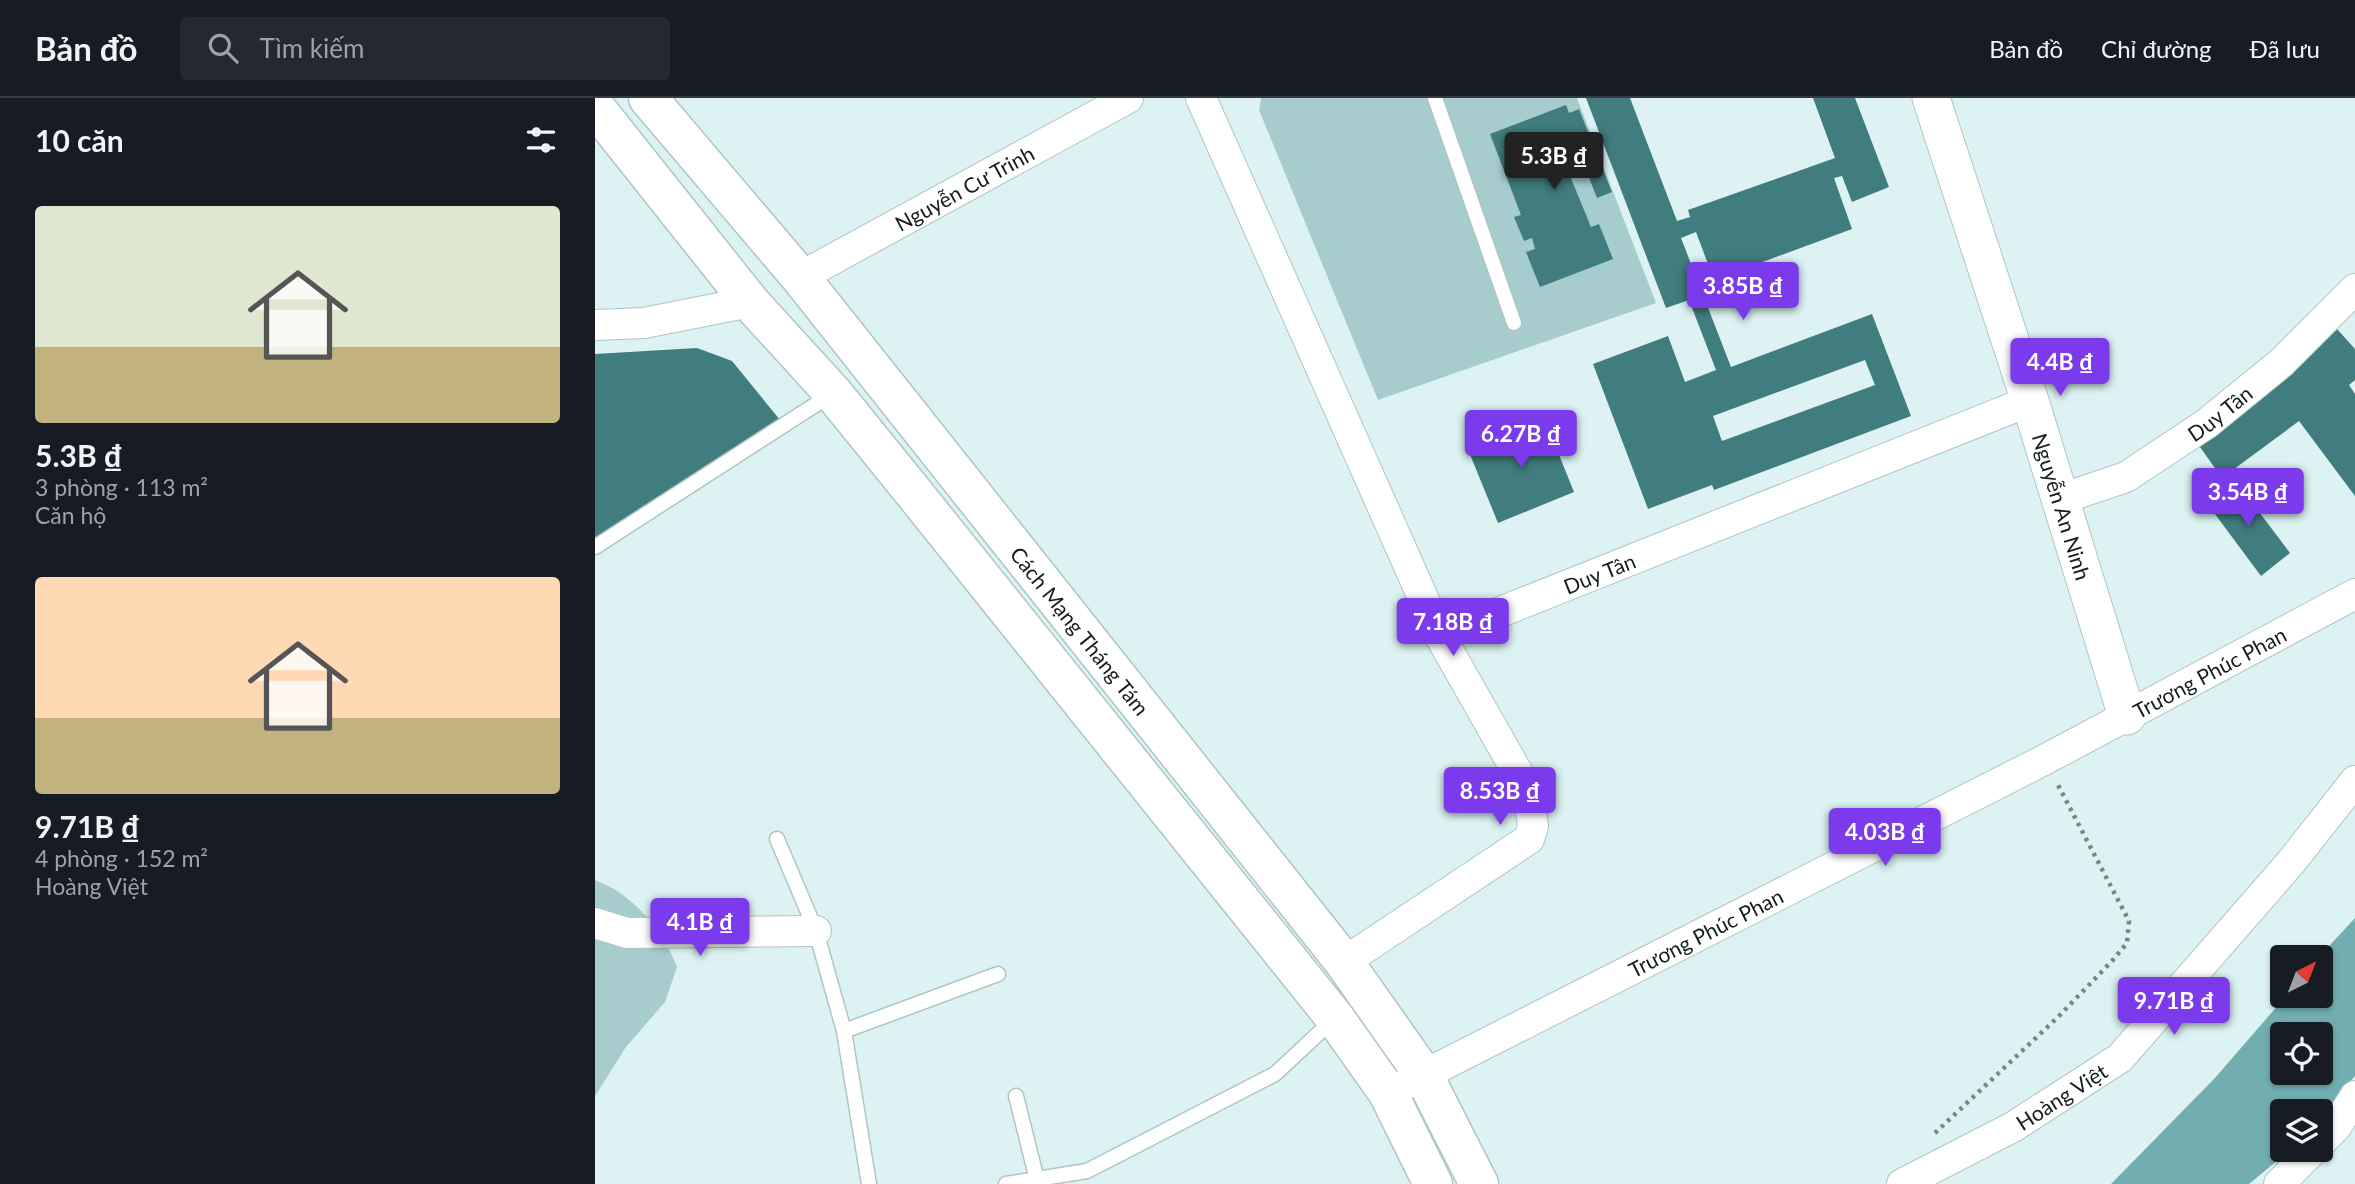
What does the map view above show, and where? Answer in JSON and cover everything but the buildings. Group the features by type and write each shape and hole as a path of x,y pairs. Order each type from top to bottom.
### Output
{"main road":[{"name":"Cách Mạng Tháng Tám","path":"648,98 800,277 1343,962 1423,1074 1479,1184"},
{"name":"Cách Mạng Tháng Tám","path":"595,107 750,302 833,393 1335,1018 1388,1093 1433,1184"},
{"path":"750,302 800,277"}],"street":[{"name":"Nguyễn Cư Trinh","path":"800,277 1128,98"},
{"path":"1201,98 1440,636 1528,792 1533,826 1529,839 1343,962"},
{"name":"Nguyễn An Ninh","path":"1931,98 2030,401 2127,716"},
{"name":"Duy Tân","path":"2061,499 2126,477 2206,424 2281,363 2355,289"},
{"path":"595,325 644,323 750,302"},
{"name":"Duy Tân","path":"1440,636 2030,401"},
{"name":"Trương Phúc Phan","path":"1388,1093 2044,760 2355,594"},
{"name":"Hoàng Việt","path":"1902,1184 2013,1127 2120,1058 2293,861 2355,781"},
{"path":"595,923 627,933 816,932"},
{"path":"2333,1131 2355,1096"},
{"path":"2279,1184 2301,1162"}],"lane":[{"path":"1435,98 1514,323"},
{"path":"595,547 833,393"},
{"path":"776,839 816,932 844,1031 869,1184"},
{"path":"844,1031 997,974"},
{"path":"1006,1184 1038,1182 1087,1171 1275,1074 1335,1018"},
{"path":"1016,1096 1038,1182"}],"path":[{"path":"1930,1138 2058,1017 2127,943 2129,921 2108,876 2044,760"}],"shaded area":[{"path":"1261,98 1577,98 1656,303 1378,400 1259,110"},
{"path":"595,880 622,894 645,915 664,940 677,967 665,1002 626,1047 595,1096"},
{"path":"2355,918 2355,1076 2333,1101 2333,1099 2270,1099 2270,1162 2276,1162 2249,1184 2111,1184 2215,1078 2276,1008 2333,1008 2333,945 2330,945"}]}
